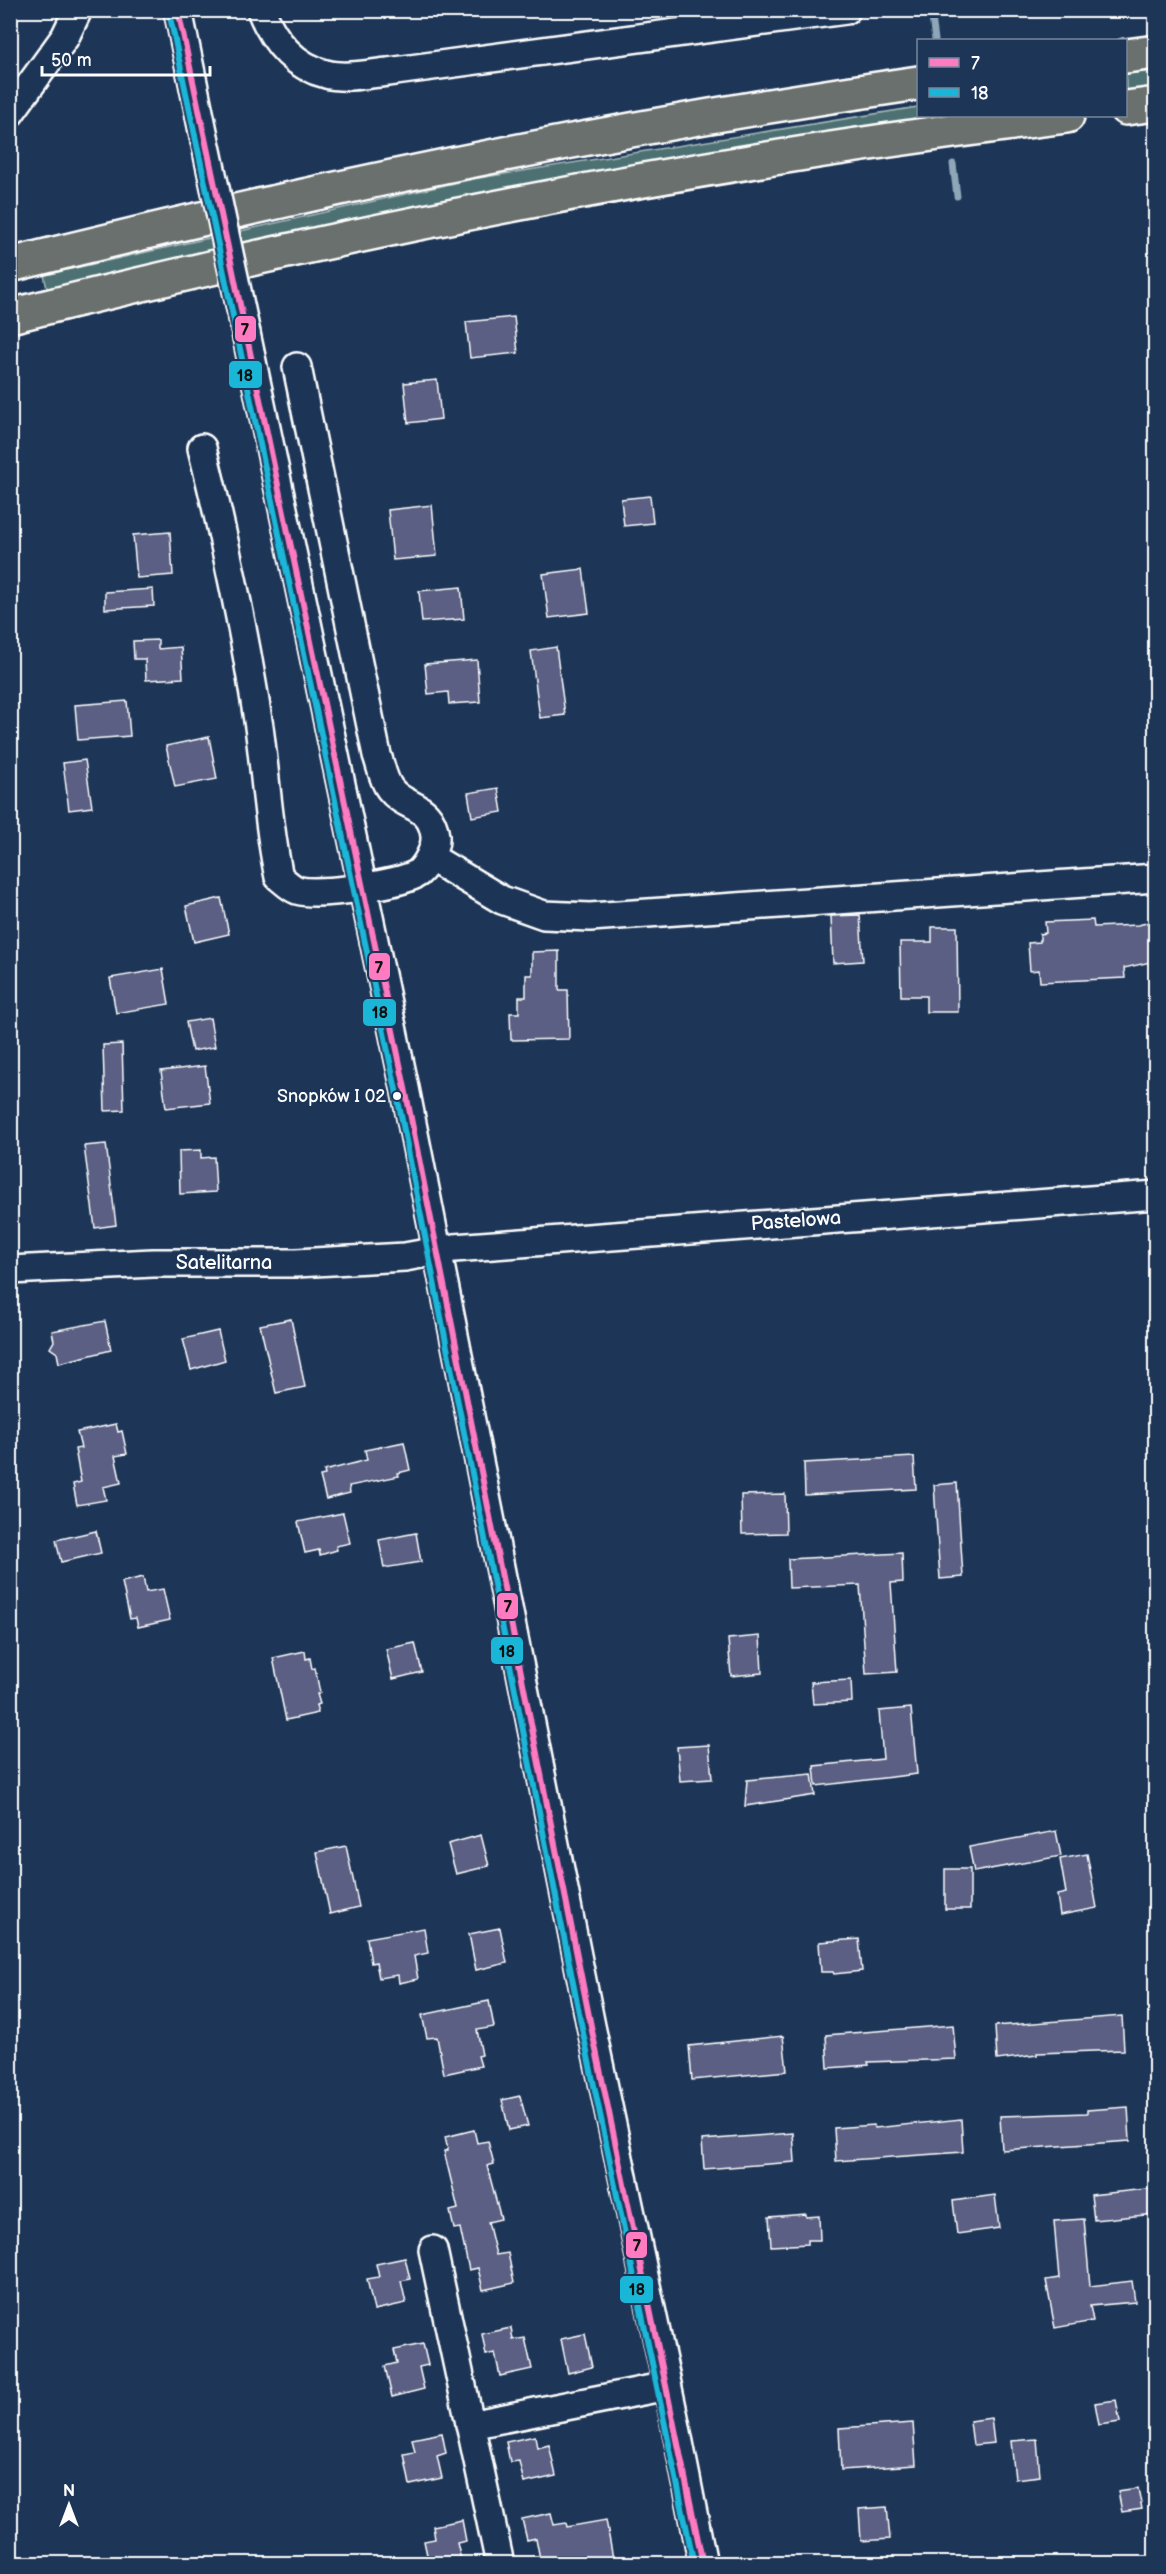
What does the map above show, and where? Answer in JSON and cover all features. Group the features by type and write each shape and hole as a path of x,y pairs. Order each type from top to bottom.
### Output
{"highway":[{"path":"1127,56 1155,52"},
{"path":"10,265 184,221 455,163 744,111 917,83"},
{"path":"1127,108 1155,104"},
{"path":"10,316 177,276 474,212 704,170 1060,117"}],"street":[{"path":"10,113 65,37 78,10"},
{"path":"178,10 437,1251 589,2015 703,2564"},
{"path":"261,10 272,36 287,52 304,66 327,75 388,72 846,10"},
{"path":"202,448 234,585 259,727 274,854 279,877 296,890 322,893 403,880 419,872 430,857 435,839 432,822 420,808 391,790 377,755 297,367"},
{"path":"430,857 502,900 544,915 590,917 1155,878"},
{"name":"Pastelowa","path":"437,1251 1155,1195"},
{"name":"Satelitarna","path":"10,1270 153,1263 296,1263 405,1257 437,1251"},
{"path":"433,2250 500,2564"},
{"path":"470,2425 667,2386"}],"green space":[{"path":"1155,71 1155,90 1127,94 1127,74"},
{"path":"917,107 917,117 973,117 48,293 44,275 473,179"}],"building":[{"path":"514,317 518,353 470,358 466,322"},
{"path":"437,380 441,419 408,423 404,383"},
{"path":"650,496 653,523 624,526 621,499"},
{"path":"432,505 437,556 393,560 388,510"},
{"path":"170,532 173,575 137,578 133,535"},
{"path":"583,569 589,613 549,618 543,574"},
{"path":"461,587 464,619 422,622 419,591"},
{"path":"153,589 154,606 105,609 105,592"},
{"path":"158,640 158,649 181,647 183,678 146,680 145,659 134,659 133,641"},
{"path":"556,647 565,715 540,718 531,651"},
{"path":"477,660 480,702 449,704 448,692 428,694 425,664"},
{"path":"127,701 130,736 78,740 75,705"},
{"path":"209,737 217,779 175,787 166,746"},
{"path":"85,760 92,807 69,810 63,763"},
{"path":"498,788 502,812 472,817 468,793"},
{"path":"221,898 229,934 194,942 186,906"},
{"path":"860,915 863,961 833,963 831,916"},
{"path":"1093,920 1094,927 1138,925 1155,921 1155,961 1124,968 1125,978 1040,982 1039,970 1030,971 1028,943 1040,942 1040,934 1046,933 1045,922"},
{"path":"932,927 957,927 958,1012 926,1012 926,996 901,996 900,942 932,942"},
{"path":"559,951 559,990 568,990 569,1039 511,1040 510,1013 519,1013 519,997 526,997 526,975 532,975 532,952"},
{"path":"163,969 169,1004 116,1013 110,978"},
{"path":"210,1018 215,1047 192,1051 186,1022"},
{"path":"122,1044 124,1110 105,1111 103,1045"},
{"path":"205,1066 210,1103 166,1108 161,1071"},
{"path":"106,1144 116,1225 95,1228 84,1146"},
{"path":"201,1150 201,1158 214,1157 216,1192 180,1194 179,1151"},
{"path":"291,1319 305,1387 276,1393 260,1325"},
{"path":"105,1321 111,1350 59,1363 57,1353 50,1348 54,1341 52,1331"},
{"path":"218,1331 225,1360 191,1370 183,1339"},
{"path":"116,1424 118,1432 122,1431 127,1454 115,1456 121,1483 103,1487 106,1500 77,1505 73,1484 81,1482 75,1449 81,1448 77,1432"},
{"path":"404,1442 410,1470 398,1473 399,1476 349,1486 350,1493 326,1499 320,1476 325,1475 324,1471 367,1460 365,1450"},
{"path":"914,1457 916,1489 805,1495 804,1463"},
{"path":"957,1483 963,1577 940,1579 934,1485"},
{"path":"785,1494 786,1533 742,1534 741,1495"},
{"path":"343,1513 350,1543 336,1546 337,1550 320,1555 319,1550 305,1553 298,1522"},
{"path":"96,1531 101,1553 61,1562 56,1540"},
{"path":"416,1533 421,1562 384,1568 379,1540"},
{"path":"902,1553 903,1582 891,1583 897,1672 866,1674 860,1585 789,1588 788,1559"},
{"path":"143,1577 146,1592 163,1589 170,1620 138,1627 136,1618 130,1619 122,1582"},
{"path":"760,1636 762,1673 731,1676 728,1639"},
{"path":"415,1643 422,1672 393,1679 386,1649"},
{"path":"305,1651 306,1659 310,1658 312,1669 315,1668 320,1693 317,1694 320,1704 316,1705 318,1713 286,1720 273,1658"},
{"path":"851,1680 852,1702 813,1704 811,1682"},
{"path":"911,1708 917,1774 816,1786 814,1766 883,1759 879,1711"},
{"path":"709,1745 712,1779 680,1781 677,1747"},
{"path":"812,1774 815,1795 745,1806 747,1780"},
{"path":"1056,1831 1061,1856 974,1872 969,1847"},
{"path":"481,1835 489,1866 456,1874 448,1844"},
{"path":"346,1846 359,1907 330,1914 317,1852"},
{"path":"1087,1854 1097,1908 1060,1915 1057,1895 1066,1893 1060,1859"},
{"path":"945,1869 970,1869 970,1909 945,1909"},
{"path":"424,1928 428,1953 414,1956 418,1979 399,1983 398,1975 379,1978 376,1962 371,1963 367,1938"},
{"path":"500,1928 507,1963 476,1970 469,1934"},
{"path":"859,1939 862,1971 834,1974 833,1972 821,1972 819,1942"},
{"path":"489,2001 494,2027 477,2030 482,2055 478,2056 481,2066 444,2074 437,2037 427,2038 422,2015"},
{"path":"1122,2016 1124,2050 1037,2053 1037,2055 997,2060 995,2026"},
{"path":"953,2025 956,2059 868,2062 869,2065 828,2068 826,2035"},
{"path":"783,2036 787,2071 692,2080 689,2046"},
{"path":"520,2096 528,2126 509,2130 502,2100"},
{"path":"1128,2107 1130,2141 1002,2150 1000,2116 1087,2113 1087,2110"},
{"path":"961,2119 963,2152 836,2161 834,2128 874,2125 875,2128"},
{"path":"474,2130 477,2143 488,2141 494,2164 487,2166 501,2219 488,2222 496,2255 508,2253 514,2283 483,2290 478,2268 469,2270 460,2228 454,2229 450,2211 458,2209 444,2151 448,2150 445,2137"},
{"path":"793,2133 795,2162 704,2169 702,2140"},
{"path":"1155,2188 1155,2214 1094,2220 1091,2195"},
{"path":"995,2195 999,2228 957,2234 953,2201"},
{"path":"806,2214 806,2217 819,2216 820,2240 808,2240 808,2244 771,2246 769,2217"},
{"path":"1084,2219 1090,2286 1132,2281 1135,2302 1090,2306 1093,2321 1055,2328 1046,2280 1059,2278 1054,2221"},
{"path":"405,2258 410,2279 401,2281 406,2303 374,2310 367,2279 379,2277 376,2264"},
{"path":"511,2328 513,2340 525,2338 532,2369 500,2376 495,2353 486,2355 482,2334"},
{"path":"585,2334 592,2367 568,2373 561,2339"},
{"path":"423,2344 428,2365 419,2367 424,2389 392,2397 385,2366 397,2363 394,2350"},
{"path":"1116,2400 1120,2422 1099,2425 1095,2403"},
{"path":"991,2418 994,2443 973,2445 970,2421"},
{"path":"913,2423 916,2465 841,2470 839,2428"},
{"path":"442,2433 446,2453 437,2456 442,2478 410,2485 404,2454 415,2452 412,2439"},
{"path":"535,2436 537,2448 549,2445 556,2476 524,2483 519,2461 510,2462 506,2442"},
{"path":"1037,2439 1040,2476 1015,2479 1011,2441"},
{"path":"1138,2488 1142,2509 1122,2512 1118,2491"},
{"path":"887,2507 890,2539 861,2541 859,2509"},
{"path":"551,2513 554,2525 566,2523 567,2527 606,2520 614,2564 541,2564 536,2538 527,2540 522,2519"},
{"path":"462,2520 466,2541 457,2543 462,2564 429,2564 424,2541 435,2539 433,2526"}],"waterway":[{"path":"932,17 935,39"},
{"path":"953,164 957,196"}],"transit line":[{"name":"7","path":"178,10 405,1088 591,2026 703,2564"},
{"name":"18","path":"169,12 396,1090 582,2028 694,2564"}],"place":[{"name":"Snopków I 02","path":"397,1096"}]}
